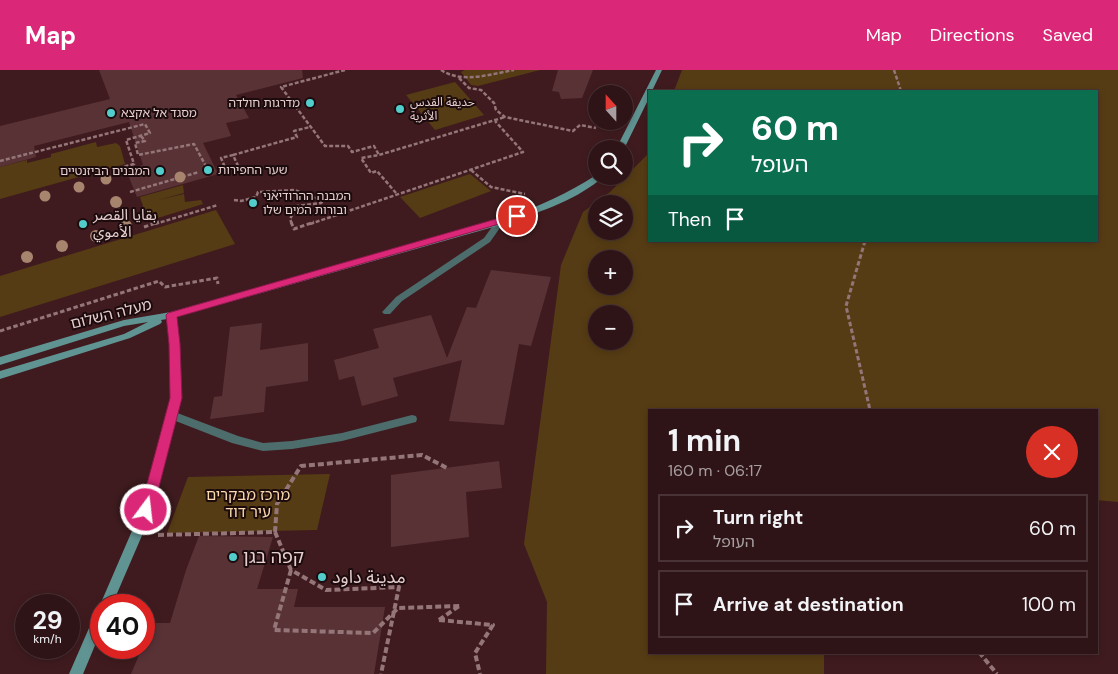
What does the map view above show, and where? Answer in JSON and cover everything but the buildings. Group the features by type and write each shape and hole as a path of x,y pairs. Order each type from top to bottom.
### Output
{"street":[{"path":"649,90 659,70"},
{"path":"624,140 648,92"},
{"path":"111,594 146,510 176,398 171,315 500,222 551,204 588,185"},
{"name":"מעלה השלום","path":"0,361 124,323 171,315"},
{"name":"מעלה השלום","path":"0,375 127,336 171,315"},
{"path":"76,674 90,642"}],"lane":[{"path":"388,312 398,299 487,240 500,222"},
{"path":"172,415 236,440 263,447 292,445 342,437 412,419"}],"path":[{"path":"345,70 281,87 325,146 344,145 348,146 352,152 374,146 379,155"},
{"path":"442,70 445,74 459,78 514,70"},
{"path":"894,70 901,90"},
{"path":"459,78 468,88 481,90 494,103 496,110 505,117 573,131 580,124 588,126"},
{"path":"396,193 377,171 371,173 361,158 379,155 505,117"},
{"path":"234,200 241,201 256,197 258,192 295,190 323,201 321,203 297,206 290,219 294,229 396,193 523,152 495,121"},
{"path":"0,161 145,124 150,133 126,140 134,164 120,168"},
{"path":"217,168 224,165 221,158 297,136 294,131 310,127"},
{"path":"141,136 145,141 135,144 138,155 194,144 208,170"},
{"path":"233,155 238,168"},
{"path":"470,169 491,187 526,194"},
{"path":"130,192 199,172"},
{"path":"144,227 218,205"},
{"path":"865,242 846,306 870,409"},
{"path":"0,331 159,281 165,287 217,278 223,300"},
{"path":"381,674 398,587 326,590 291,570 274,532 277,504 301,466 422,455 447,468"},
{"path":"135,536 274,532"},
{"path":"291,570 274,630 373,633 398,608 460,606 439,620 492,625 476,653 480,674"},
{"path":"981,654 997,674"}],"green space":[{"path":"465,70 540,70 478,86 471,85 461,72"},
{"path":"682,70 1118,70 1118,502 1098,500 1098,409 648,409 648,654 824,654 824,674 546,674 547,602 524,544 561,265 583,212 588,208 588,240 633,240 633,195 606,195 617,185 633,185 633,169 648,154 648,242 1098,242 1098,90 674,90"},
{"path":"455,82 484,115 435,130 406,95"},
{"path":"96,142 97,147 116,143 120,146 125,164 0,199 0,167 27,160 27,163 51,157 51,154"},
{"path":"470,174 491,191 420,218 400,197"},
{"path":"183,185 184,193 158,200 184,194 185,202 201,200 203,204 148,221 140,197"},
{"path":"216,210 235,244 0,317 0,276"},
{"name":"מרכז מבקרים עיר דוד","path":"330,474 317,530 167,533 188,477"}],"place":[{"name":"מדרגות חולדה","path":"310,103"},
{"name":"حديقة القدس الأثرية","path":"400,109"},
{"name":"מסגד אל אקצא","path":"111,113"},
{"name":"שער החפירות","path":"208,170"},
{"name":"המבנים הביזנטיים","path":"160,171"},
{"name":"המבנה ההרודיאני ובורות המים שלו","path":"253,203"},
{"name":"بقايا القصر الأموي","path":"83,224"},
{"name":"קפה בגן","path":"233,557"},
{"name":"مدينة داود","path":"322,577"}],"route":[{"path":"146,510 168,434 176,398 175,344 171,315 517,216"}]}
